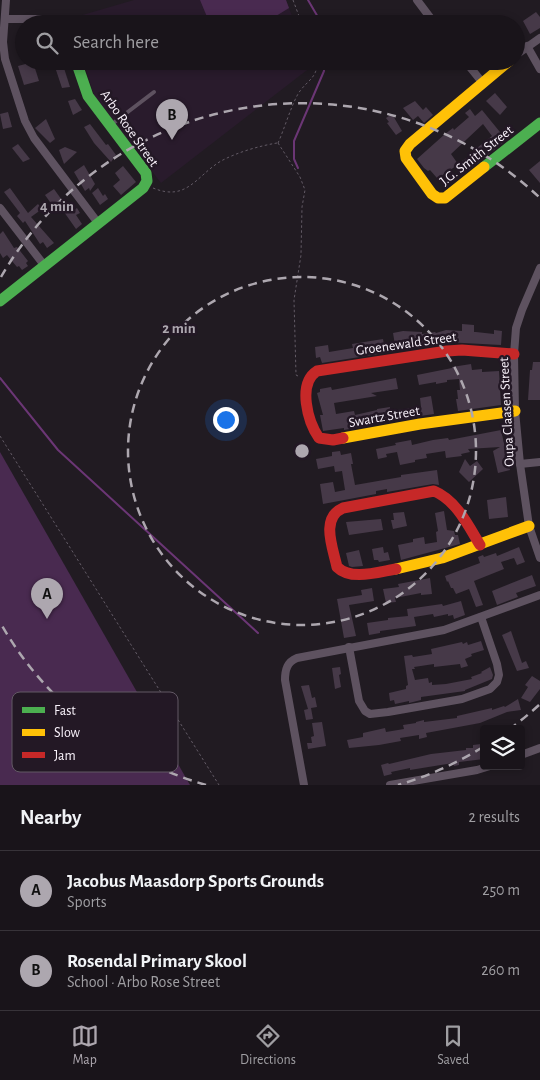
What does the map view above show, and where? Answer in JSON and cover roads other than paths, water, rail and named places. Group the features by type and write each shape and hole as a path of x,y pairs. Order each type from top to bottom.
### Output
{"street":[{"path":"0,301 98,223 28,129 5,59 3,42 6,0"},
{"path":"417,0 429,15"},
{"path":"5,19 15,19"},
{"path":"540,38 527,46 540,69"},
{"name":"Arbo Rose Street","path":"79,70 88,96 146,173 147,181 144,188 98,223"},
{"path":"472,70 482,82 497,70"},
{"name":"J.G. Smith Street","path":"482,82 408,145 406,149 405,155 411,166 432,194 438,198 445,198 540,123"},
{"path":"0,208 44,265"},
{"name":"Oupa Claasen Street","path":"540,268 516,328 514,354 515,411 520,464 529,526 540,558"},
{"name":"Groenewald Street","path":"307,380 317,371 447,351 462,350 514,354"},
{"name":"Swartz Street","path":"307,380 306,392 313,429 315,434 324,439 345,438 420,424 515,411"},
{"path":"520,464 540,462"},
{"path":"480,544 449,501 443,495 434,492 343,508 336,512 330,520 329,526 337,567 341,572 351,575 429,562 480,544 529,526"},
{"path":"304,785 285,680 286,667 290,662 297,658 349,647 444,630 540,595"},
{"path":"349,647 358,701 365,711 370,714 382,714 462,699 490,689 497,682 499,675 481,617"},
{"path":"525,754 540,748"},
{"path":"390,785 480,769"}],"lane":[{"path":"110,126 154,92"}],"waterway":[{"path":"308,0 317,15"},
{"path":"298,168 294,159 294,141 324,70"},
{"path":"0,378 58,450 258,633"}],"place":[{"name":"Rosendal Primary Skool","path":"172,140"},
{"name":"Jacobus Maasdorp Sports Grounds","path":"47,619"}]}
